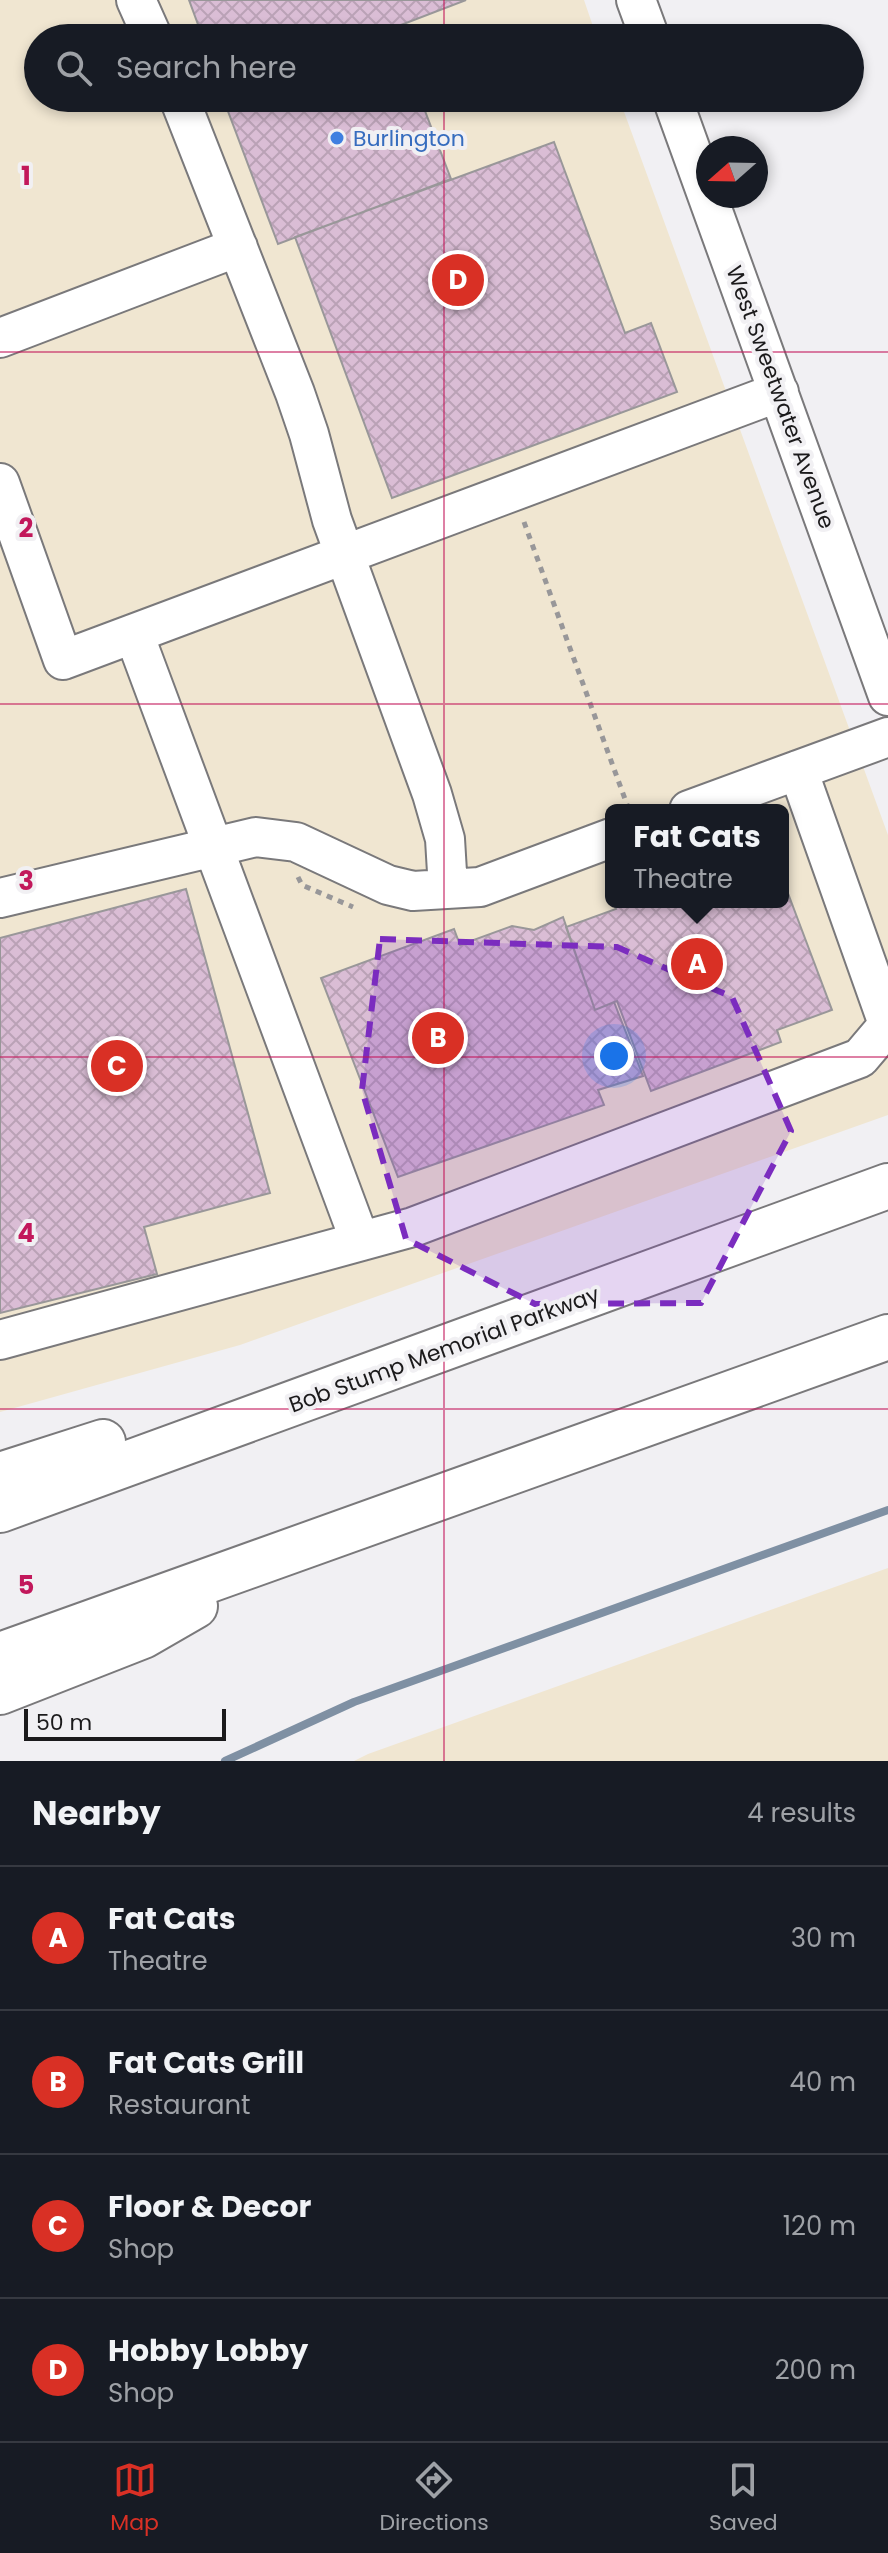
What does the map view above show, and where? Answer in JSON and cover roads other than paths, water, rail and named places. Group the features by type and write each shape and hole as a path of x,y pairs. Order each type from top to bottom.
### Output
{"highway":[{"name":"Bob Stump Memorial Parkway","path":"0,1510 888,1186"},
{"path":"0,1655 888,1337"},
{"path":"0,1475 204,1409 327,1393"},
{"path":"0,1692 143,1636 299,1546"}],"street":[{"path":"136,0 147,24"},
{"path":"636,0 645,24"},
{"path":"185,112 295,393 309,434 325,501 432,794 445,839 448,889"},
{"name":"West Sweetwater Avenue","path":"677,112 888,696"},
{"path":"0,338 238,247"},
{"path":"0,483 63,660 779,392"},
{"path":"134,634 360,1241"},
{"path":"705,804 888,737"},
{"path":"0,1340 413,1227 860,1058 888,1025 798,770"},
{"path":"0,898 256,837 296,842 388,885 413,891 480,887 605,840"}],"waterway":[{"path":"225,1761 354,1702 888,1510"}],"place":[{"name":"Burlington","path":"337,138"},
{"name":"Hobby Lobby","path":"458,280"},
{"name":"Fat Cats","path":"697,964"},
{"name":"Fat Cats Grill","path":"438,1038"},
{"name":"Floor & Decor","path":"117,1066"}]}
